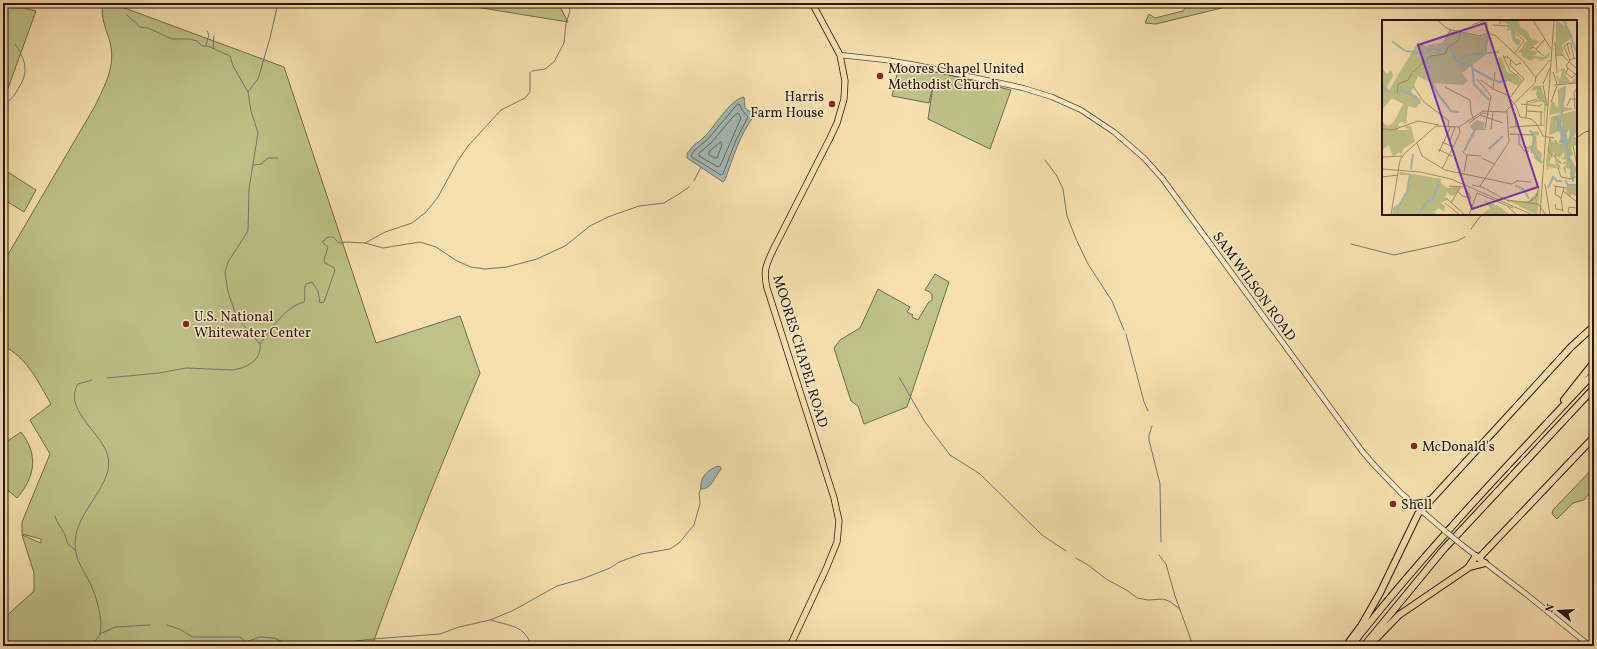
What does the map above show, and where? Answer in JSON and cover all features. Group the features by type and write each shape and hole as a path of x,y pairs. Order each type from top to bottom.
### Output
{"highway":[{"path":"1346,646 1380,593 1413,522 1421,511 1571,347 1594,326"},
{"path":"1351,646 1414,570 1569,394 1594,362"},
{"path":"1508,465 1594,373"},
{"path":"1364,646 1443,550 1594,388"},
{"path":"1576,407 1594,392"},
{"path":"1369,646 1404,612 1468,568 1594,437"},
{"path":"1414,504 1426,502 1436,494"},
{"path":"1468,568 1485,563"}],"main road":[{"name":"MOORES CHAPEL ROAD","path":"790,646 832,554 838,536 839,521 834,498 767,288 764,272 773,250 830,138 841,111 844,99 845,81 840,55 812,3"}],"street":[{"name":"SAM WILSON ROAD","path":"840,55 899,61 1023,88 1067,104 1089,115 1114,132 1137,152 1162,178 1362,451 1383,474 1421,511 1445,531 1590,646"}],"green space":[{"path":"3,3 36,11 3,102"},
{"name":"U.S. National Whitewater Center","path":"103,3 111,3 284,67 376,343 460,316 480,373 424,508 372,646 3,646 3,619 34,591 34,573 22,535 41,543 41,539 22,534 22,522 50,454 30,420 51,404 25,363 3,346 3,263 95,106 106,83 112,59 110,42 103,18"},
{"path":"451,3 558,3 568,22"},
{"path":"1189,3 1230,3 1222,8 1156,24 1145,23 1149,14 1155,18 1183,11"},
{"path":"899,66 936,72 1011,90 990,149 928,119 934,80 929,103 892,96"},
{"path":"3,169 36,190 24,212 3,199"},
{"path":"935,274 949,282 907,407 864,424 858,406 851,401 834,348 840,340 860,328 878,289 910,307 907,312 918,320 928,303 932,300 932,295 930,292 925,290"},
{"path":"21,432 30,449 32,466 28,482 17,498 3,486 3,444"},
{"path":"1594,467 1594,488 1584,500 1573,503 1557,519 1552,514 1553,510"}],"water":[{"path":"744,97 745,108 756,113 741,138 723,182 687,158 687,154 693,146 708,133 733,103"},
{"path":"718,466 721,467 721,469 710,485 704,489 701,489 705,474"}],"waterway":[{"path":"107,378 159,373 186,368 232,370 252,363 258,355 260,344 240,321 235,312 228,292 225,272 228,262 248,231 249,189 258,133 251,111 248,92 258,79 278,3"},
{"path":"532,71 545,69 554,62 564,43 566,23 570,11 568,3"},
{"path":"127,15 140,27 148,28 172,39 189,39 197,41 202,46 208,46 230,56 233,66 248,92"},
{"path":"206,45 209,35 207,31"},
{"path":"214,36 214,48"},
{"path":"3,105 14,96 25,73 23,58 15,44"},
{"path":"365,243 385,232 412,223 426,212 438,197 457,162 468,146 501,110 525,98 530,92 530,72"},
{"path":"1577,137 1585,132 1594,130"},
{"path":"254,165 261,164 268,158 278,158"},
{"path":"1045,160 1057,176 1063,189 1067,216 1076,239 1088,264 1112,301 1124,330"},
{"path":"694,181 701,167"},
{"path":"260,344 274,325 285,314 297,305 304,302 306,284 312,282 318,291 320,303 324,302 335,270 333,267 325,263 324,260 328,247 322,242 328,237 333,237 339,243 365,243 383,248 420,242 436,247 457,261 471,267 485,269 507,267 537,259 565,246 590,226 608,217 639,206 664,203 689,187"},
{"path":"1471,229 1481,215"},
{"path":"1351,244 1394,255 1457,241 1465,237"},
{"path":"1126,334 1144,402 1148,411"},
{"path":"899,377 925,422 950,455 980,474 1042,535 1066,551"},
{"path":"91,646 100,634 100,616 97,601 92,588 76,555 75,544 81,520 101,486 109,464 107,453 103,445 78,411 75,402 75,393 78,384 92,380"},
{"path":"1152,426 1149,440 1160,484 1161,542"},
{"path":"327,646 332,644 372,639 440,634 459,627 490,620 512,611 557,586 582,579 610,568 619,562 641,554 670,549 679,543 694,525 700,504 699,493 701,488"},
{"path":"55,516 67,539 67,543 75,550"},
{"path":"1159,555 1166,564 1175,596 1191,640 1195,646"},
{"path":"1076,558 1137,598 1148,600 1163,599 1169,601 1180,609"},
{"path":"491,620 510,625 521,630 529,639 531,646"},
{"path":"100,634 115,627 150,625"},
{"path":"167,625 179,629 193,637 240,637 246,642 260,637 274,638 286,643 305,644 308,646"}],"place":[{"name":"Moores Chapel United Methodist Church","path":"880,76"},
{"name":"Harris Farm House","path":"832,104"},
{"name":"U.S. National Whitewater Center","path":"186,324"},
{"name":"McDonald's","path":"1414,446"},
{"name":"Shell","path":"1393,504"}]}
